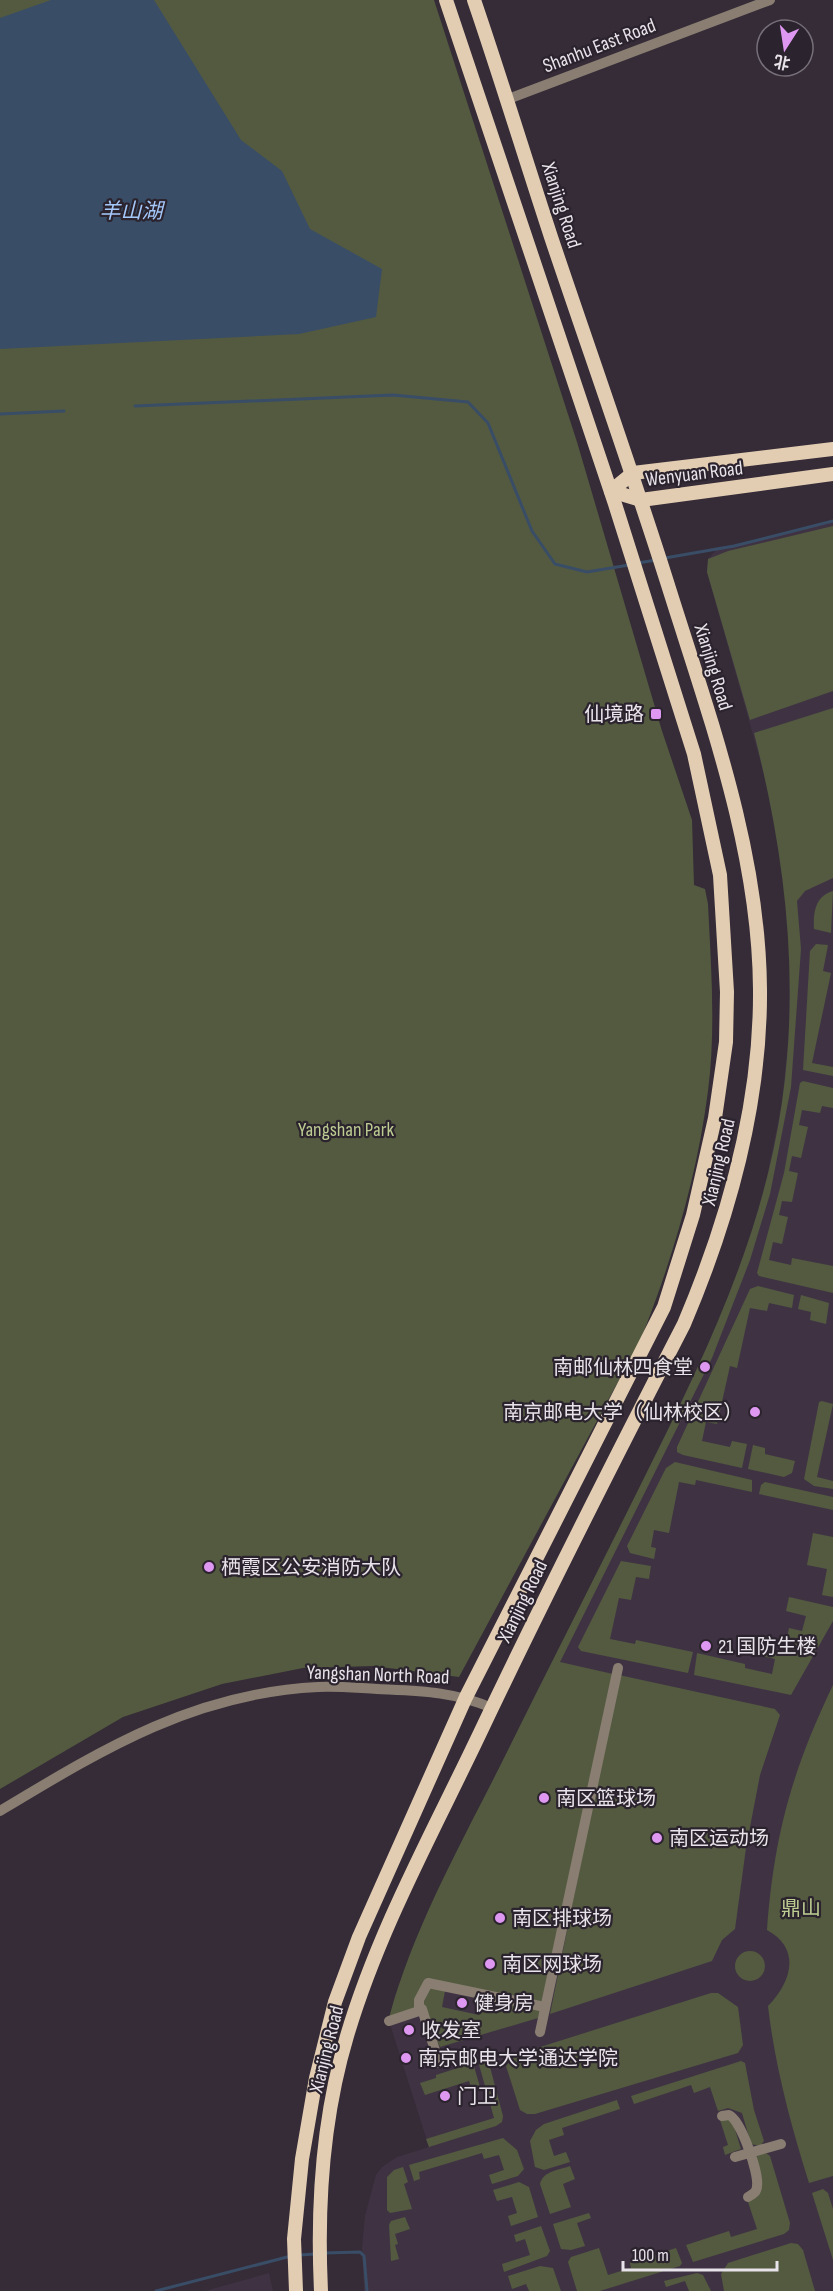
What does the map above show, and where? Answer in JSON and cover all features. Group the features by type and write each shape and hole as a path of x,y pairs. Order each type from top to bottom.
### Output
{"main road":[{"name":"Xianjing Road","path":"296,2291 294,2239 302,2159 312,2099 335,2002 377,1894 466,1696 664,1307 693,1215 715,1118 726,1042 727,1002 720,875 694,754 610,491 446,0"},
{"name":"Xianjing Road","path":"321,2291 319,2239 332,2110 346,2038 356,2008 383,1939 492,1708 684,1324 704,1276 727,1209 740,1157 756,1070 760,986 755,909 741,836 717,740 633,473 550,234 474,0"},
{"name":"Wenyuan Road","path":"610,491 633,473 833,449"},
{"name":"Wenyuan Road","path":"610,491 641,500 833,474"}],"street":[{"name":"Shanhu East Road","path":"508,99 770,0"},
{"path":"540,2032 618,1668"},
{"name":"Yangshan North Road","path":"0,1811 129,1736 168,1719 237,1698 319,1687 466,1696 492,1708"},
{"path":"419,2011 419,2000 428,1983 545,2007"},
{"path":"389,2021 422,2009 439,2063"},
{"path":"722,2116 729,2115 738,2121 750,2153 757,2186 755,2193 748,2197"},
{"path":"735,2157 781,2144"}],"shaded area":[{"name":"南京邮电大学（仙林校区）","path":"833,521 833,2291 364,2291 362,2247 365,2216 376,2175 382,2167 397,2157 429,2147 389,2021 395,1995 440,1886 661,1445 713,1334 738,1276 752,1231 766,1181 782,1103 789,1031 790,947 783,871 773,806 707,572 708,559 717,549"},
{"path":"269,2273 273,2291 205,2291"}],"green space":[{"name":"Yangshan Park","path":"0,0 434,0 577,442 662,731 692,820 694,885 705,889 708,904 712,1021 708,1091 697,1155 682,1218 652,1311 640,1341 459,1677 373,1666 303,1668 222,1684 123,1717 0,1789"},
{"path":"833,526 833,691 750,720 707,572 708,559 728,551"},
{"path":"833,708 833,878 805,891 797,901 801,949 791,1087 770,1194 750,1260 712,1358 560,1662 613,1674 542,2003 428,1979 416,2009 389,2018 412,1949 441,1883 689,1386 729,1294 746,1248 773,1152 782,1102 790,1009 789,962 781,870 765,779 754,733"},
{"path":"833,891 831,933 814,929 816,906 822,897"},
{"path":"816,944 828,945 823,971 831,973 812,1063 833,1067 833,1076 803,1070 810,951"},
{"path":"803,1081 833,1088 833,1108 822,1106 820,1113 802,1110 799,1125 808,1127 801,1158 792,1156 789,1171 798,1173 792,1202 782,1201 779,1215 788,1217 782,1244 773,1242 769,1260 791,1265 792,1258 833,1266 833,1293 759,1276 757,1273 784,1173 800,1083"},
{"path":"758,1286 794,1295 792,1308 769,1303 767,1311 750,1308 737,1368 730,1366 717,1424 706,1422 702,1441 730,1447 732,1441 747,1444 742,1468 683,1455 677,1452 677,1447 750,1289"},
{"path":"801,1295 829,1303 826,1324 810,1320 811,1312 798,1309"},
{"path":"819,1402 833,1404 817,1477 833,1481 833,1489 814,1486 804,1479"},
{"path":"753,1445 765,1448 765,1454 795,1461 792,1473 784,1477 748,1469"},
{"path":"675,1462 752,1480 752,1492 696,1480 695,1485 679,1482 669,1533 654,1530 651,1547 656,1548 654,1559 630,1553 627,1546 666,1468"},
{"path":"765,1482 833,1497 833,1510 759,1494 761,1485"},
{"path":"813,1533 833,1537 833,1597 822,1595 827,1569 807,1565"},
{"path":"621,1561 651,1566 649,1579 636,1577 631,1600 619,1598 610,1639 635,1644 636,1640 693,1652 688,1673 581,1651 578,1647"},
{"path":"789,1597 833,1607 833,1621 791,1695 694,1675 697,1653 745,1664 745,1668 772,1674 775,1659 754,1654 755,1648 784,1654 789,1628 802,1631 806,1616 786,1611"},
{"name":"南区运动场","path":"619,1675 775,1709 780,1715 760,1775 746,1848 735,1929 722,1940 712,1961 550,2014"},
{"name":"鼎山","path":"833,1685 833,2176 809,2183 784,2096 768,2006 787,1977 789,1956 778,1938 767,1930 774,1864 787,1804 806,1746"},
{"path":"750,1951 756,1952 764,1960 764,1972 756,1980 750,1981 744,1980 736,1972 735,1966 736,1960 744,1952"},
{"path":"429,1987 445,1991 442,2007 479,2015 483,1999 496,2001 495,2010 510,2013 512,2005 540,2010 538,2018 440,2047 422,2007"},
{"path":"711,1993 718,1993 738,2007 743,2045 738,2053 535,2114 527,2114 520,2110 506,2066 515,2055"},
{"path":"484,2060 490,2067 503,2116 502,2122 496,2126 429,2147 426,2139 494,2118 478,2061"},
{"path":"741,2061 745,2063 754,2110 764,2141 760,2146 751,2144 742,2113 728,2108 718,2111 710,2087 694,2093 691,2085 634,2104 631,2096"},
{"path":"473,2063 480,2087 472,2090 469,2081 425,2095 420,2083 436,2078 436,2075"},
{"path":"617,2100 620,2109 562,2128 564,2135 549,2140 554,2156 566,2152 570,2162 544,2170 535,2167 530,2141 536,2130 544,2124"},
{"path":"728,2119 733,2123 741,2149 725,2155 723,2147 728,2145 720,2120"},
{"path":"503,2138 517,2150 524,2169 518,2176 492,2184 489,2175 504,2170 499,2155 484,2159 482,2153 419,2172 420,2179 414,2181 409,2165"},
{"path":"766,2153 770,2156 790,2223 789,2230 784,2234 693,2262 686,2245 729,2231 731,2237 757,2229 748,2202 758,2196 755,2159 758,2155"},
{"path":"570,2166 575,2179 563,2184 571,2207 550,2214 540,2184 544,2176"},
{"path":"403,2167 408,2182 404,2184 412,2209 390,2213 387,2210 387,2177 394,2170"},
{"path":"519,2182 529,2187 538,2217 511,2226 508,2216 517,2213 512,2197 497,2201 493,2190"},
{"path":"823,2189 828,2193 833,2209 833,2260 812,2193"},
{"path":"589,2213 591,2218 577,2223 585,2246 571,2250 561,2249 553,2224"},
{"path":"405,2217 410,2229 395,2234 399,2259 391,2261 389,2225 391,2221"},
{"path":"541,2226 550,2251 547,2256 504,2272 502,2264 530,2255 525,2239 516,2242 514,2235"},
{"path":"791,2243 798,2244 803,2250 815,2291 724,2291 721,2274 728,2263"},
{"path":"599,2248 608,2275 631,2268 630,2263 676,2248 682,2263 680,2266 600,2291 577,2291 568,2262 571,2257"},
{"path":"540,2266 553,2268 561,2291 529,2291 526,2284 512,2289 508,2276"},
{"path":"697,2273 703,2275 711,2291 689,2291 685,2281 666,2287 664,2281"}],"water":[{"name":"羊山湖","path":"51,0 154,0 241,140 282,171 310,229 382,269 376,317 299,334 0,349 0,18"}],"waterway":[{"path":"135,406 393,395 468,402 488,423 532,531 555,564 587,572 629,565"},
{"path":"0,414 64,411"},
{"path":"665,558 734,546 833,521"},
{"path":"638,563 656,560"},
{"path":"324,2253 360,2252 364,2256 367,2291"},
{"path":"300,2255 315,2254"},
{"path":"156,2291 291,2256"}],"place":[{"name":"仙境路","path":"656,714"},
{"name":"南邮仙林四食堂","path":"705,1367"},
{"name":"南京邮电大学（仙林校区）","path":"755,1412"},
{"name":"栖霞区公安消防大队","path":"209,1567"},
{"name":"21 国防生楼","path":"706,1646"},
{"name":"南区篮球场","path":"544,1798"},
{"name":"南区运动场","path":"657,1838"},
{"name":"南区排球场","path":"500,1918"},
{"name":"南区网球场","path":"490,1964"},
{"name":"健身房","path":"462,2003"},
{"name":"收发室","path":"409,2030"},
{"name":"南京邮电大学通达学院","path":"406,2058"},
{"name":"门卫","path":"445,2096"}]}
